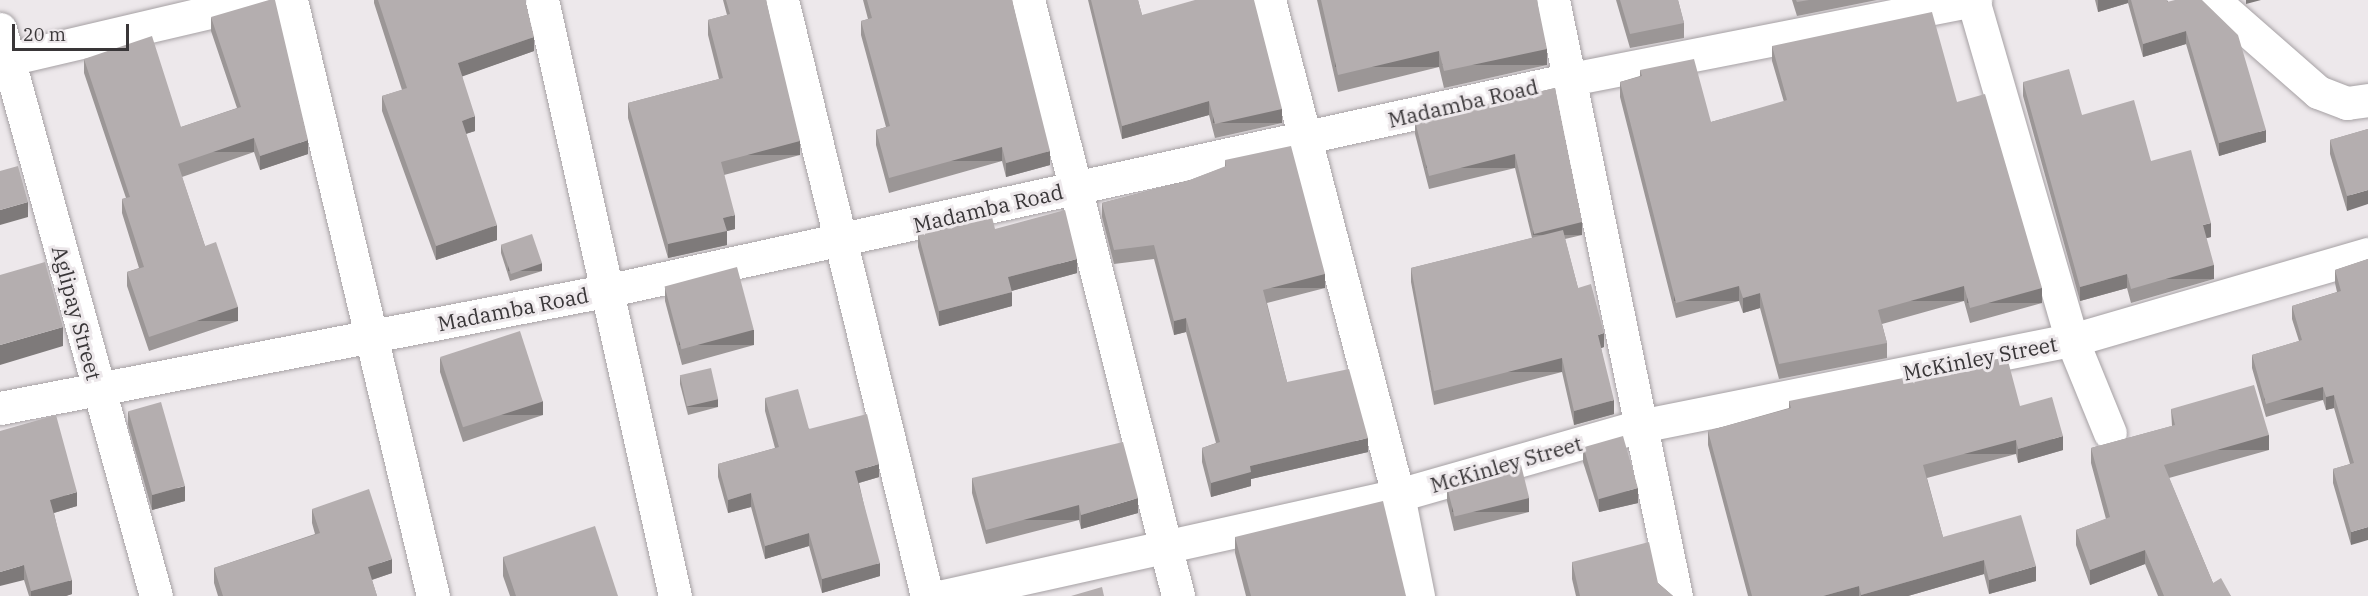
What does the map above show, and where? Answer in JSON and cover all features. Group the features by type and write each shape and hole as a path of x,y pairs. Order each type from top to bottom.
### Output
{"street":[{"path":"5,44 261,0"},
{"path":"291,0 368,338 432,596"},
{"path":"542,0 610,290 675,596"},
{"path":"782,0 839,242 927,596"},
{"path":"1028,0 1072,189 1178,596"},
{"path":"1269,0 1398,495 1418,596"},
{"path":"1553,0 1566,80 1676,596"},
{"path":"1974,0 2072,340 2110,433"},
{"name":"Madamba Road","path":"0,408 610,290 839,242 1566,80 1974,0"},
{"path":"2213,0 2318,92 2347,103 2368,100"},
{"name":"Aglipay Street","path":"5,44 96,388 156,596"},
{"name":"McKinley Street","path":"942,596 1398,495 1640,426 2072,340 2368,254"}],"building":[{"path":"275,0 308,140 260,156 254,138 178,164 205,246 216,242 238,307 149,337 127,272 144,267 122,199 130,197 84,59 152,36 181,127 241,107 211,17"},
{"path":"378,0 525,0 534,37 458,63 475,116 462,121 497,225 436,246 382,96 407,88"},
{"path":"726,0 766,0 800,141 721,162 735,215 723,218 727,231 668,244 628,103 723,78 708,20 730,14"},
{"path":"867,0 1012,0 1050,151 1006,163 1002,147 889,178 876,130 890,126 861,21 872,18"},
{"path":"1091,0 1138,0 1142,15 1195,0 1254,0 1282,109 1215,124 1209,101 1122,126"},
{"path":"1321,0 1537,0 1547,49 1444,71 1439,51 1338,75"},
{"path":"1620,0 1678,0 1684,23 1630,34"},
{"path":"2131,0 2167,0 2167,2 2202,0 2238,35 2266,130 2219,143 2186,31 2143,44"},
{"path":"1932,12 1957,102 1985,94 2042,288 1970,308 1964,286 1878,310 1887,343 1779,364 1760,293 1743,298 1739,286 1676,303 1620,82 1642,76 1640,70 1694,59 1711,122 1787,100 1772,46"},
{"path":"2069,69 2082,115 2134,100 2151,161 2191,150 2211,223 2203,225 2214,265 2131,289 2127,274 2080,287 2023,82"},
{"path":"1555,88 1582,222 1534,234 1515,154 1429,176 1415,121"},
{"path":"2368,129 2368,190 2347,196 2330,140"},
{"path":"1291,146 1325,274 1263,290 1287,382 1349,369 1368,438 1250,466 1251,472 1211,483 1202,448 1220,442 1186,318 1174,321 1154,245 1114,250 1102,203 1190,180 1226,166 1225,160"},
{"path":"18,166 28,202 0,210 0,171"},
{"path":"1065,210 1077,259 1008,277 1012,292 939,311 918,233 991,213 995,229"},
{"path":"1563,230 1578,288 1591,284 1604,333 1598,335 1614,400 1574,411 1562,358 1434,391 1411,268"},
{"path":"532,234 542,263 511,274 501,245"},
{"path":"2368,259 2368,527 2351,532 2333,469 2354,463 2334,395 2326,397 2323,387 2266,404 2252,355 2302,340 2292,306 2341,291 2335,270"},
{"path":"45,262 63,327 0,345 0,275"},
{"path":"737,267 754,330 681,349 665,286"},
{"path":"520,331 543,401 463,427 440,357"},
{"path":"2007,357 2020,406 2052,397 2063,436 2018,449 2016,440 1923,465 1943,537 2021,515 2036,566 1989,580 1984,560 1861,595 1859,586 1823,596 1752,596 1708,431 1791,408 1789,401"},
{"path":"711,368 718,399 687,406 680,375"},
{"path":"2254,385 2269,435 2164,465 2213,583 2221,578 2231,596 2164,596 2145,550 2090,570 2076,530 2110,517 2091,448 2175,425 2171,409"},
{"path":"798,389 809,429 867,414 879,464 855,471 880,563 822,579 809,533 765,546 751,493 728,500 718,464 779,447 765,398"},
{"path":"161,402 185,486 152,495 128,411"},
{"path":"56,415 77,492 50,500 72,580 31,591 24,565 0,572 0,431"},
{"path":"1623,436 1638,488 1598,499 1584,447"},
{"path":"1123,442 1138,498 1081,515 1079,505 986,530 972,478"},
{"path":"1521,465 1529,498 1455,517 1446,484"},
{"path":"369,489 392,559 368,567 377,596 223,596 214,568 320,533 312,509"},
{"path":"1383,501 1406,596 1251,596 1235,537"},
{"path":"595,526 618,596 516,596 503,557"},
{"path":"1649,542 1658,583 1673,596 1580,596 1572,562"},
{"path":"1102,587 1104,596 1071,596"}]}
